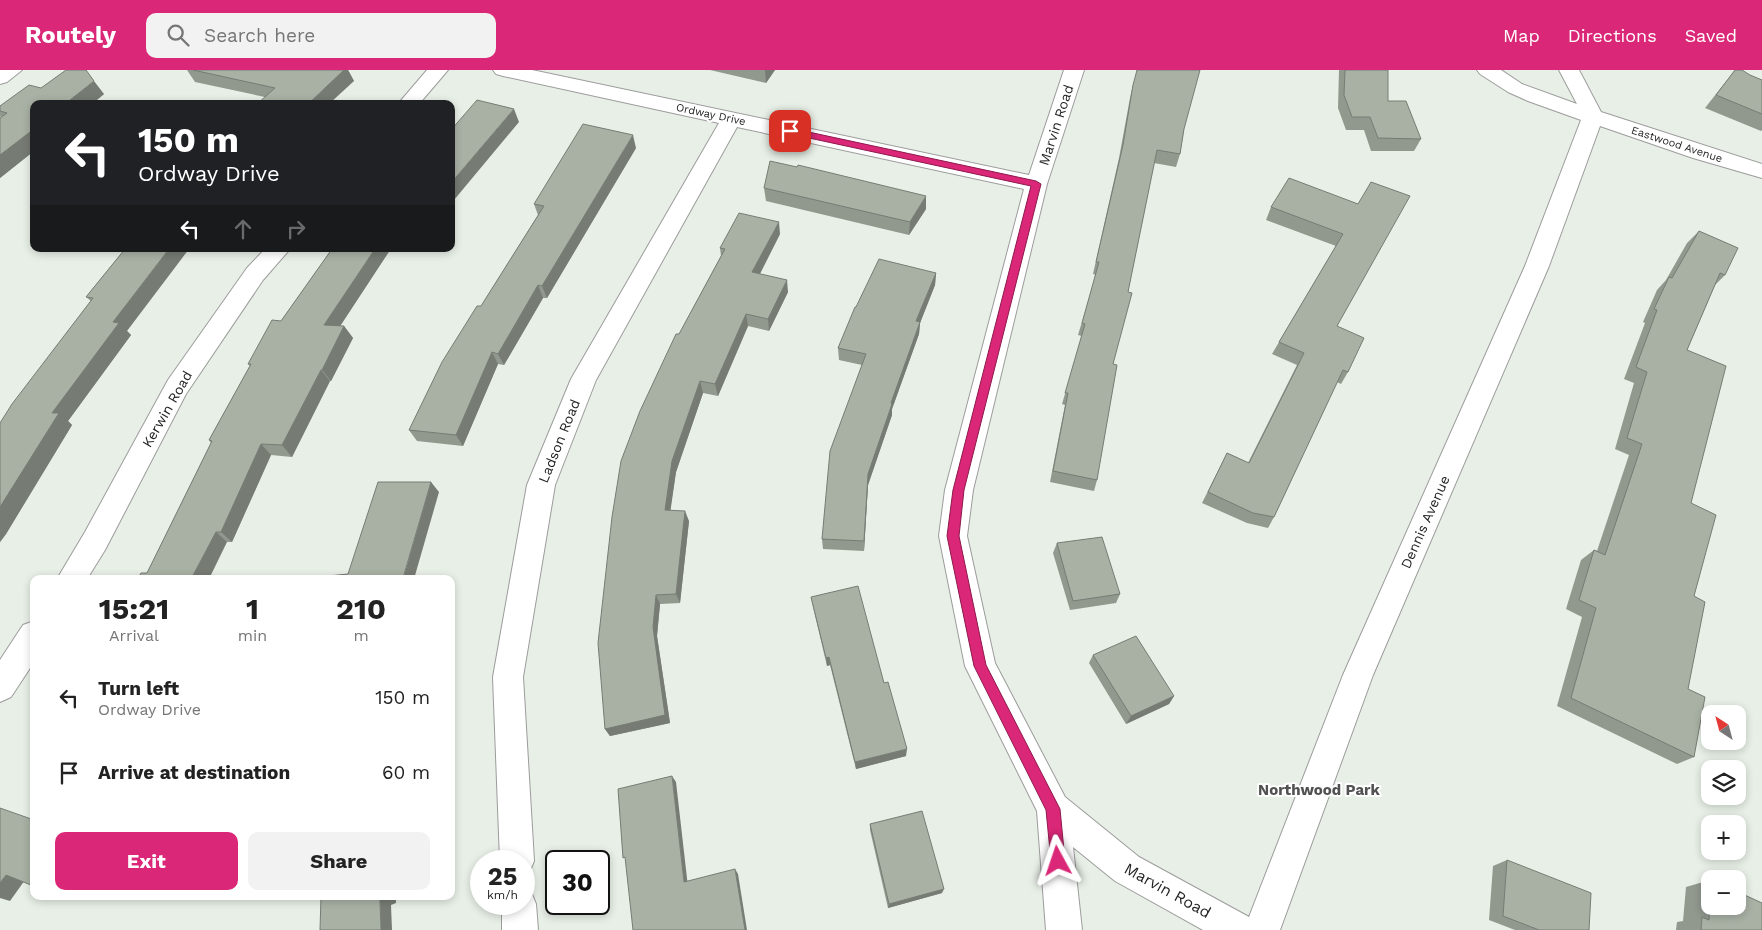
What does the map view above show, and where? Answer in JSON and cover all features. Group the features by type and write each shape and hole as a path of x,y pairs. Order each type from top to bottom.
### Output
{"street":[{"path":"0,78 12,70"},
{"path":"412,100 438,70"},
{"name":"Ordway Drive","path":"503,70 1036,184"},
{"name":"Marvin Road","path":"1064,930 1053,809 980,666 953,536 959,490 1036,184 1074,70"},
{"name":"Eastwood Avenue","path":"1488,70 1515,88 1701,154 1762,171"},
{"path":"1569,70 1593,116"},
{"name":"Dennis Avenue","path":"1262,930 1358,675 1537,266 1593,116"},
{"name":"Ladson Road","path":"516,850 508,677 541,485 584,379 731,118"},
{"name":"Kerwin Road","path":"74,575 95,542 177,387 255,274 275,252"},
{"path":"0,687 30,641"},
{"name":"Marvin Road","path":"1053,809 1127,869 1238,930"},
{"path":"519,915 520,930"}],"building":[{"path":"66,70 86,70 94,81 70,100 30,100 30,132 0,155 0,118 7,113 0,111 0,106 29,85 41,88"},
{"path":"193,70 344,70 312,100 262,100 275,88"},
{"path":"1137,70 1200,70 1184,129 1180,154 1157,150 1128,292 1132,293 1113,364 1117,365 1097,480 1053,471 1068,393 1065,393 1085,324 1082,323 1099,262 1096,262 1123,145"},
{"path":"1345,70 1388,70 1388,101 1406,101 1421,139 1378,138 1370,117 1352,117 1344,95"},
{"path":"1735,70 1742,70 1762,80 1762,114 1716,95"},
{"path":"477,100 514,109 455,178 455,125"},
{"path":"583,124 633,135 542,286 538,285 498,354 492,352 456,435 409,430 442,362 477,306 481,306 544,206 534,204"},
{"path":"770,161 797,167 798,165 926,196 910,222 764,188"},
{"path":"1289,178 1358,204 1371,182 1410,196 1337,326 1364,338 1348,372 1343,370 1274,517 1253,513 1208,492 1227,453 1249,463 1304,353 1279,342 1343,234 1271,207"},
{"path":"739,213 779,222 752,272 787,280 768,319 746,314 715,384 700,381 672,461 665,510 685,511 676,594 656,595 653,627 665,715 605,729 598,643 612,517 621,461 640,411 676,334 679,334 725,249 720,248"},
{"path":"1699,231 1738,248 1725,275 1720,273 1687,350 1726,366 1691,503 1716,515 1694,596 1705,602 1688,689 1705,697 1704,705 1701,705 1701,719 1694,757 1571,698 1596,608 1579,600 1594,550 1605,555 1642,444 1627,438 1647,372 1636,367 1657,310 1654,309 1669,277 1672,278"},
{"path":"123,252 167,252 113,322 119,323 52,413 59,413 0,507 0,423 12,404 93,298 86,297"},
{"path":"330,252 373,252 324,325 344,326 282,445 261,444 221,532 216,532 193,575 140,575 141,573 147,573 212,441 209,440 251,364 248,364 272,320 281,321"},
{"path":"879,259 936,273 916,321 920,322 868,474 864,541 822,539 830,451 866,354 838,348 855,307"},
{"path":"378,482 431,482 404,575 338,575 348,574"},
{"path":"1102,537 1120,594 1073,601 1057,543"},
{"path":"858,586 884,683 888,682 907,749 855,762 829,657 826,658 811,597"},
{"path":"1136,636 1174,696 1131,716 1093,655"},
{"path":"672,776 684,882 735,869 745,930 633,930 625,857 623,858 618,789"},
{"path":"0,808 30,819 30,885 6,875 0,883"},
{"path":"922,811 944,889 889,904 870,824"},
{"path":"1507,860 1591,893 1589,930 1539,930 1503,916"},
{"path":"1746,896 1762,903 1762,930 1701,930 1702,917 1709,920 1709,915 1746,915"},
{"path":"321,900 380,900 381,930 320,930"}],"district":[{"name":"Northwood Park","path":"1319,790"}],"route":[{"path":"790,131 1036,184 959,490 953,536 980,666 1053,809 1058,861"}]}
